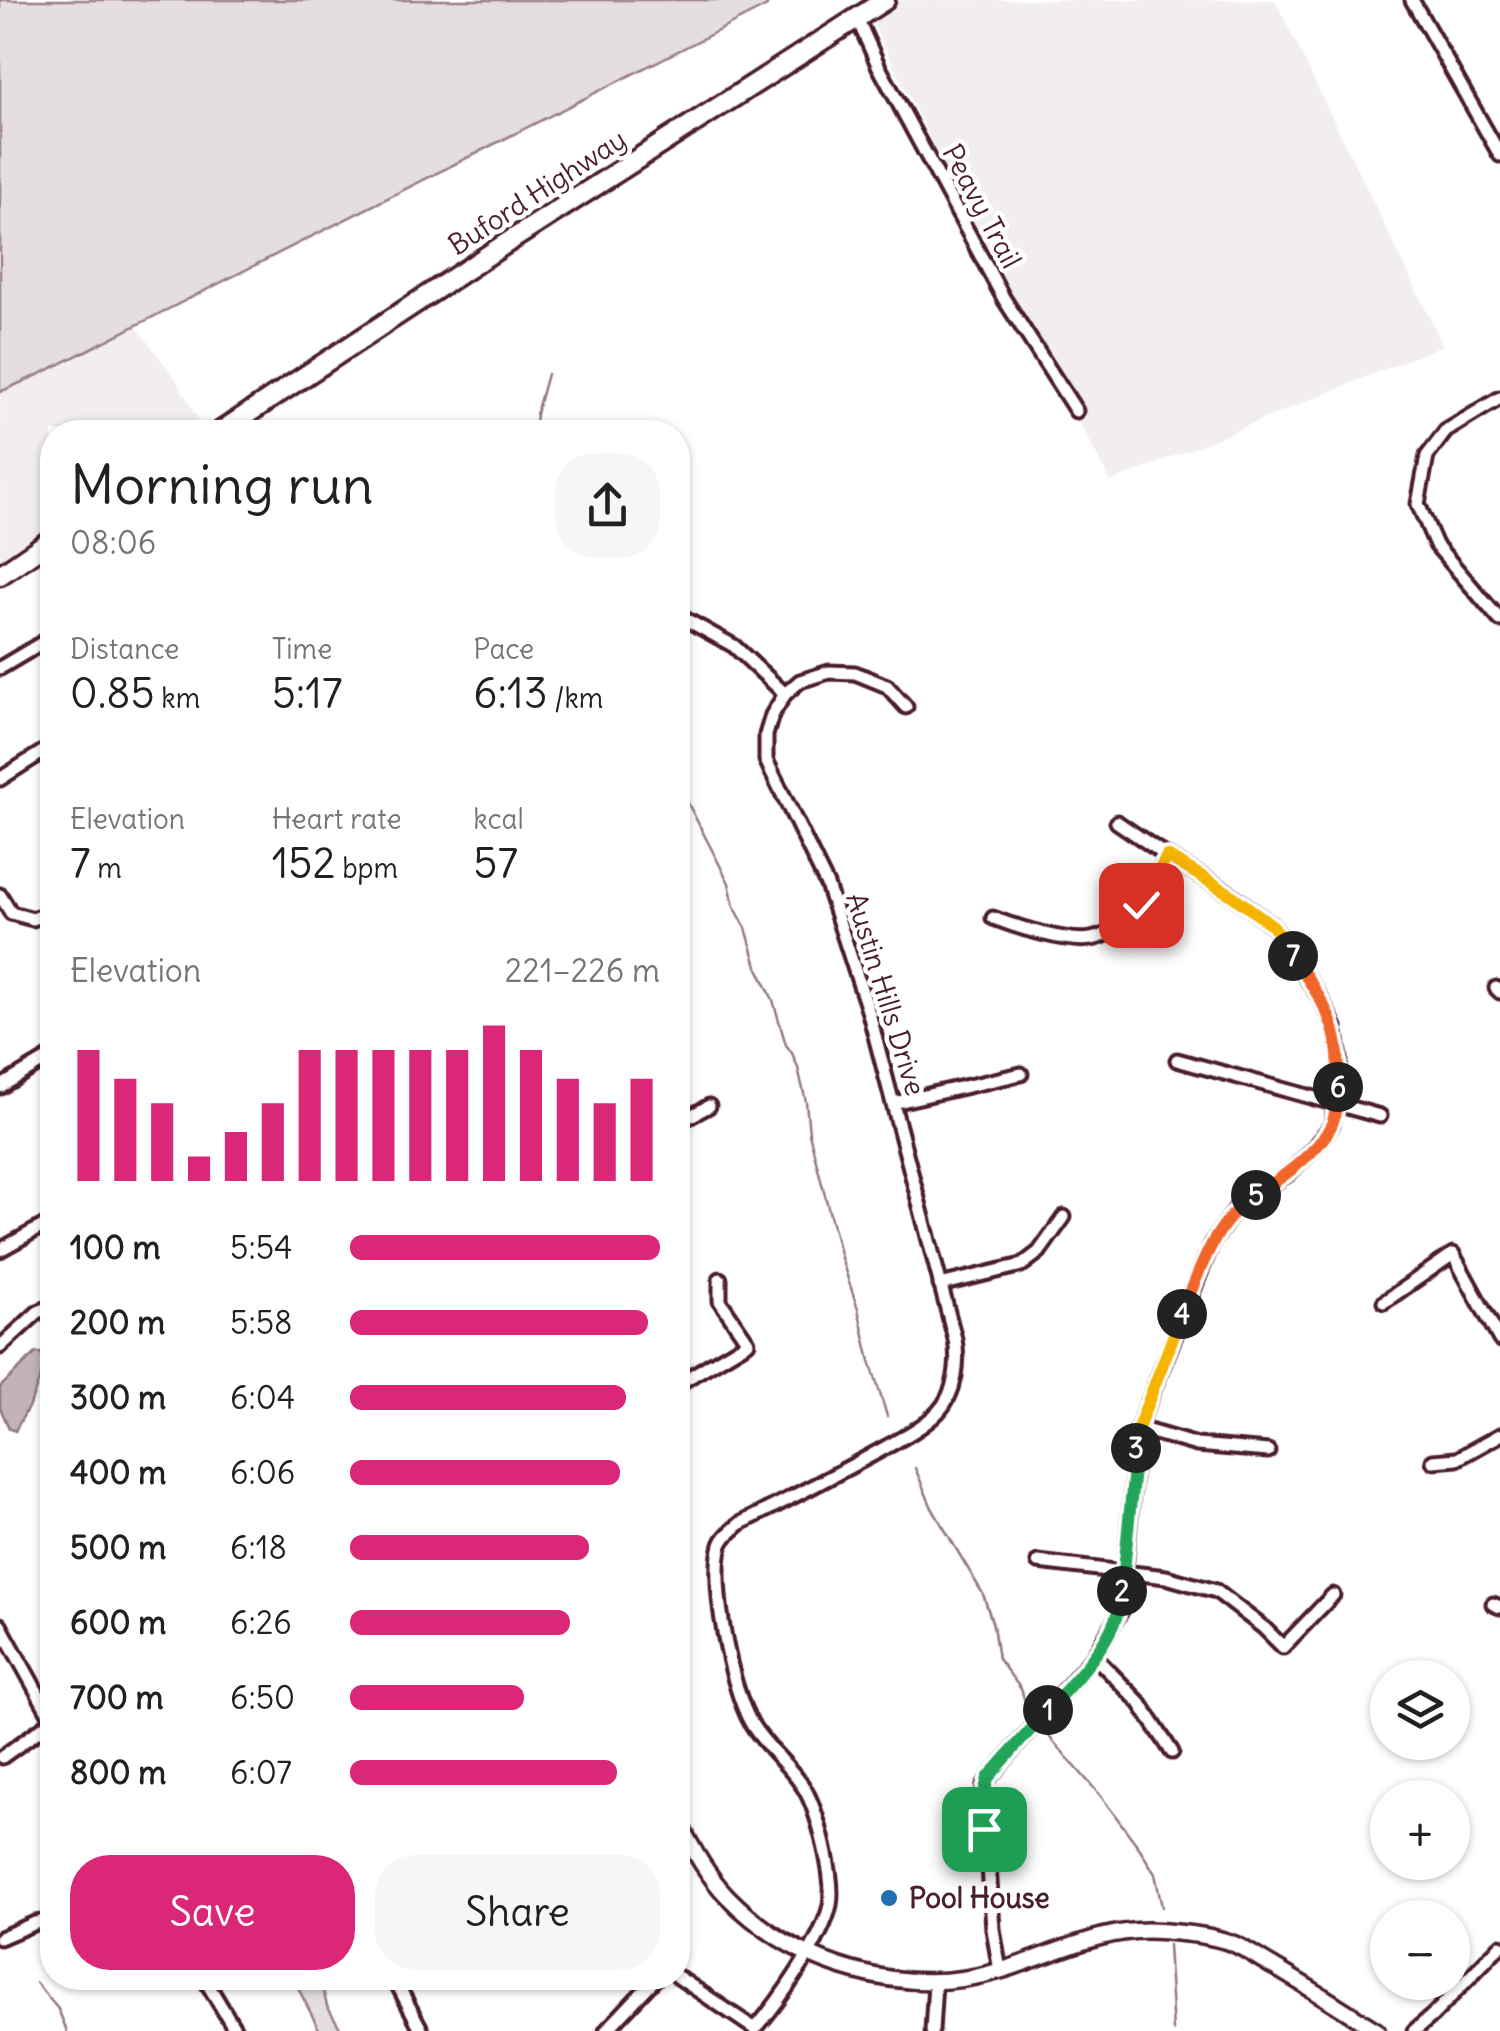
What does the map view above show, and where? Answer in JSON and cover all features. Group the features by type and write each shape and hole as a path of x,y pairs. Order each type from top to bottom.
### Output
{"main road":[{"name":"Buford Highway","path":"238,420 885,0"},
{"path":"0,574 40,547"}],"street":[{"path":"1412,0 1500,155"},
{"name":"Peavy Trail","path":"857,18 996,284 1076,411"},
{"path":"1500,398 1446,432 1426,456 1418,504 1436,545 1500,620"},
{"path":"690,621 734,646 785,694 800,681 828,672 855,673 887,686 906,706"},
{"path":"0,668 40,644"},
{"name":"Austin Hills Drive","path":"785,694 768,725 766,760 826,886 868,1013 958,1358 949,1396 938,1412 904,1437 741,1523 722,1540 717,1570 719,1597 738,1700 752,1726 804,1788 824,1844 830,1904 808,1954"},
{"path":"0,779 40,754"},
{"path":"1000,1971 981,1813 984,1786 1094,1656 1121,1611 1138,1428 1212,1243 1238,1206 1288,1174 1309,1154 1332,1124 1336,1102 1340,1059 1335,1027 1273,926 1117,822"},
{"path":"993,918 1015,927 1090,939 1117,927 1141,905 1167,856"},
{"path":"0,895 11,913 33,919 40,916"},
{"path":"1177,1060 1380,1116"},
{"path":"0,1086 40,1063"},
{"path":"894,1103 1020,1074"},
{"path":"690,1116 708,1106"},
{"path":"940,1285 1022,1265 1039,1252 1064,1216"},
{"path":"0,1250 40,1228"},
{"path":"1384,1302 1453,1254 1500,1340"},
{"path":"690,1377 748,1342 720,1301 720,1280"},
{"path":"0,1347 40,1311"},
{"path":"1138,1428 1197,1445 1268,1451"},
{"path":"1433,1461 1457,1459 1500,1435"},
{"path":"1038,1562 1166,1577 1216,1591 1283,1647 1333,1595"},
{"path":"0,1625 40,1698"},
{"path":"1094,1656 1140,1703 1172,1752"},
{"path":"2,1757 40,1729"},
{"path":"690,1842 727,1896 756,1922 808,1954 852,1971 934,1982 972,1978 1110,1934 1155,1930 1235,1944 1377,2031"},
{"path":"0,1938 40,1922"},
{"path":"1414,2031 1500,1946"},
{"path":"690,1986 754,2030 808,1954"},
{"path":"932,2031 934,1982"},
{"path":"210,1990 231,2029"},
{"path":"400,1990 422,2031"},
{"path":"606,2031 645,1990"}],"shaded area":[{"path":"0,0 767,0 767,6 0,392"},
{"path":"885,0 1275,0 1443,345 1111,482 998,275 867,12"},
{"path":"136,326 176,379 198,420 40,420 40,543 0,571 0,392"},
{"path":"40,1353 40,1379 15,1431 9,1428 0,1408 0,1387"},
{"path":"299,1990 323,1990 327,2006 342,2031 320,2031"}],"waterway":[{"path":"535,420 547,374"},
{"path":"690,807 729,883 734,906 746,928 786,1045 798,1068 809,1133 887,1416"},
{"path":"915,1468 932,1508 983,1594 998,1659 1021,1689 1026,1705"},
{"path":"1046,1733 1140,1849 1155,1874 1162,1907"},
{"path":"1168,1945 1173,2031"},
{"path":"36,1983 40,1988"},
{"path":"42,1990 58,2009 67,2031"}],"place":[{"name":"Pool House","path":"889,1898"}],"route":[{"path":"984,1829 981,1813 988,1778 1094,1656 1121,1611 1138,1428 1212,1243 1238,1206 1288,1174 1309,1154 1332,1124 1336,1102 1340,1059 1335,1027 1273,926 1230,894 1167,856 1141,905"}]}
